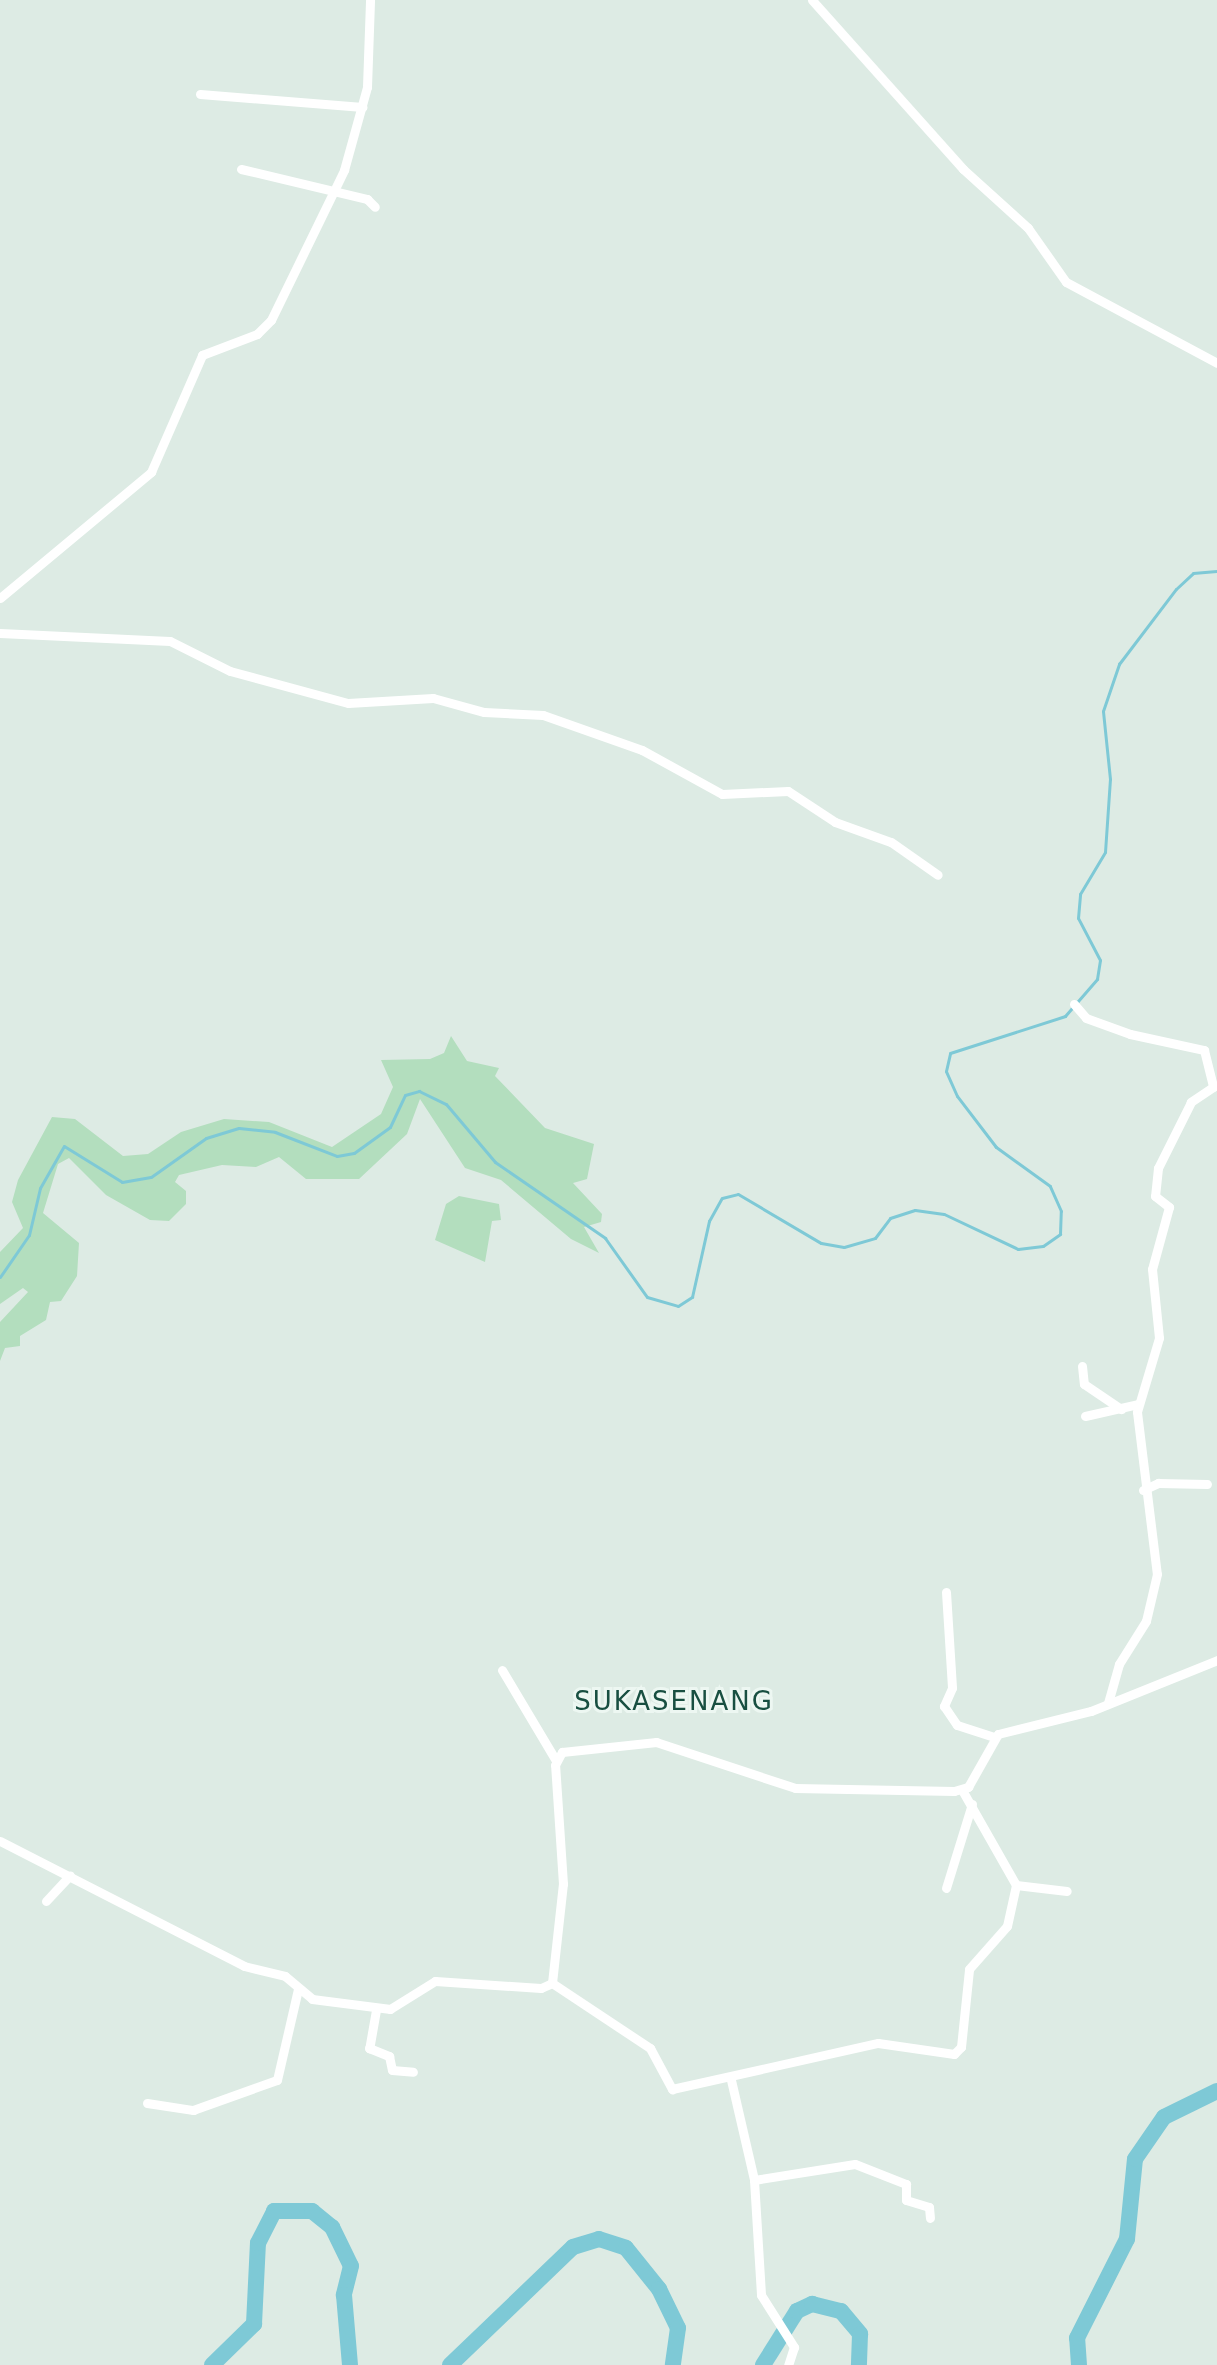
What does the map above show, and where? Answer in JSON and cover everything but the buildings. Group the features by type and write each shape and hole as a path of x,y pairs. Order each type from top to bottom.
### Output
{"street":[{"path":"0,598 151,472 199,358 265,327 334,196 362,107 370,0"},
{"path":"812,0 963,169 1028,228 1066,282 1217,363"},
{"path":"200,94 362,107"},
{"path":"241,169 334,196 367,199 375,207"},
{"path":"0,633 170,641 230,671 348,703 433,698 484,712 543,715 642,750 722,794 788,791 835,822 891,842 938,875"},
{"path":"1074,1004 1082,1015 1130,1034 1199,1048 1211,1064 1212,1091 1195,1097 1160,1156 1155,1196 1169,1207 1152,1269 1159,1338 1138,1404 1145,1489 1157,1574 1150,1611 1119,1664 1108,1703"},
{"path":"1082,1366 1084,1384 1121,1409"},
{"path":"1085,1416 1138,1404"},
{"path":"1145,1489 1207,1484"},
{"path":"946,1592 952,1688 944,1706 957,1725 994,1737 1108,1703 1217,1660"},
{"path":"502,1670 555,1759 564,1863 552,1983"},
{"path":"962,1790 994,1737"},
{"path":"555,1759 567,1750 656,1742 795,1788 962,1790"},
{"path":"552,1983 650,2048 670,2088 731,2080 878,2043 958,2052 969,1969 1007,1926 1016,1885 962,1790"},
{"path":"946,1888 972,1804"},
{"path":"0,1841 244,1966 285,1976 312,1999 376,2010 395,2008 435,1981 536,1989 552,1983"},
{"path":"46,1901 70,1875"},
{"path":"1016,1885 1067,1891"},
{"path":"147,2103 188,2111 277,2080 298,1989"},
{"path":"376,2010 369,2048 389,2056 392,2070 413,2072"},
{"path":"731,2080 754,2180 761,2295 794,2347 788,2365"},
{"path":"754,2180 855,2164 906,2184 906,2200 929,2207 930,2218"}],"green space":[{"path":"451,1036 467,1061 499,1068 495,1076 545,1128 594,1144 587,1179 573,1183 602,1214 601,1222 584,1227 599,1253 571,1239 501,1180 465,1168 420,1099 407,1134 359,1179 306,1179 279,1157 256,1167 222,1165 179,1175 175,1182 186,1191 186,1204 169,1221 150,1220 106,1195 69,1158 58,1164 43,1213 79,1243 77,1276 61,1301 50,1302 46,1320 20,1336 20,1346 5,1348 0,1361 0,1322 28,1292 23,1288 0,1304 0,1252 23,1228 12,1202 18,1180 52,1117 75,1119 123,1156 148,1154 181,1132 224,1119 269,1122 332,1147 381,1114 393,1087 381,1060 430,1059 444,1053"},
{"path":"459,1196 499,1204 501,1220 492,1221 485,1262 435,1240 446,1204"}],"waterway":[{"path":"0,1277 29,1235 40,1188 64,1146 122,1182 151,1177 206,1138 239,1128 275,1132 337,1156 354,1153 390,1127 405,1095 419,1091 446,1104 495,1162 605,1238 647,1297 678,1306 692,1297 709,1221 722,1198 738,1194 821,1243 844,1247 875,1238 890,1218 915,1210 944,1214 1018,1249 1043,1246 1060,1234 1061,1211 1050,1186 996,1147 957,1096 946,1071 950,1053 1065,1016 1097,979 1100,960 1078,918 1080,894 1105,852 1110,779 1103,711 1119,664 1176,589 1193,573 1217,571"},
{"path":"1079,2365 1077,2338 1127,2239 1135,2159 1164,2117 1217,2091"},
{"path":"212,2365 254,2324 258,2243 274,2211 312,2211 332,2227 351,2266 344,2295 350,2365"},
{"path":"450,2365 573,2247 599,2239 626,2248 659,2289 678,2328 673,2365"},
{"path":"763,2365 797,2311 812,2304 841,2311 860,2334 859,2365"}],"district":[{"name":"SUKASENANG","path":"674,1702"}]}
